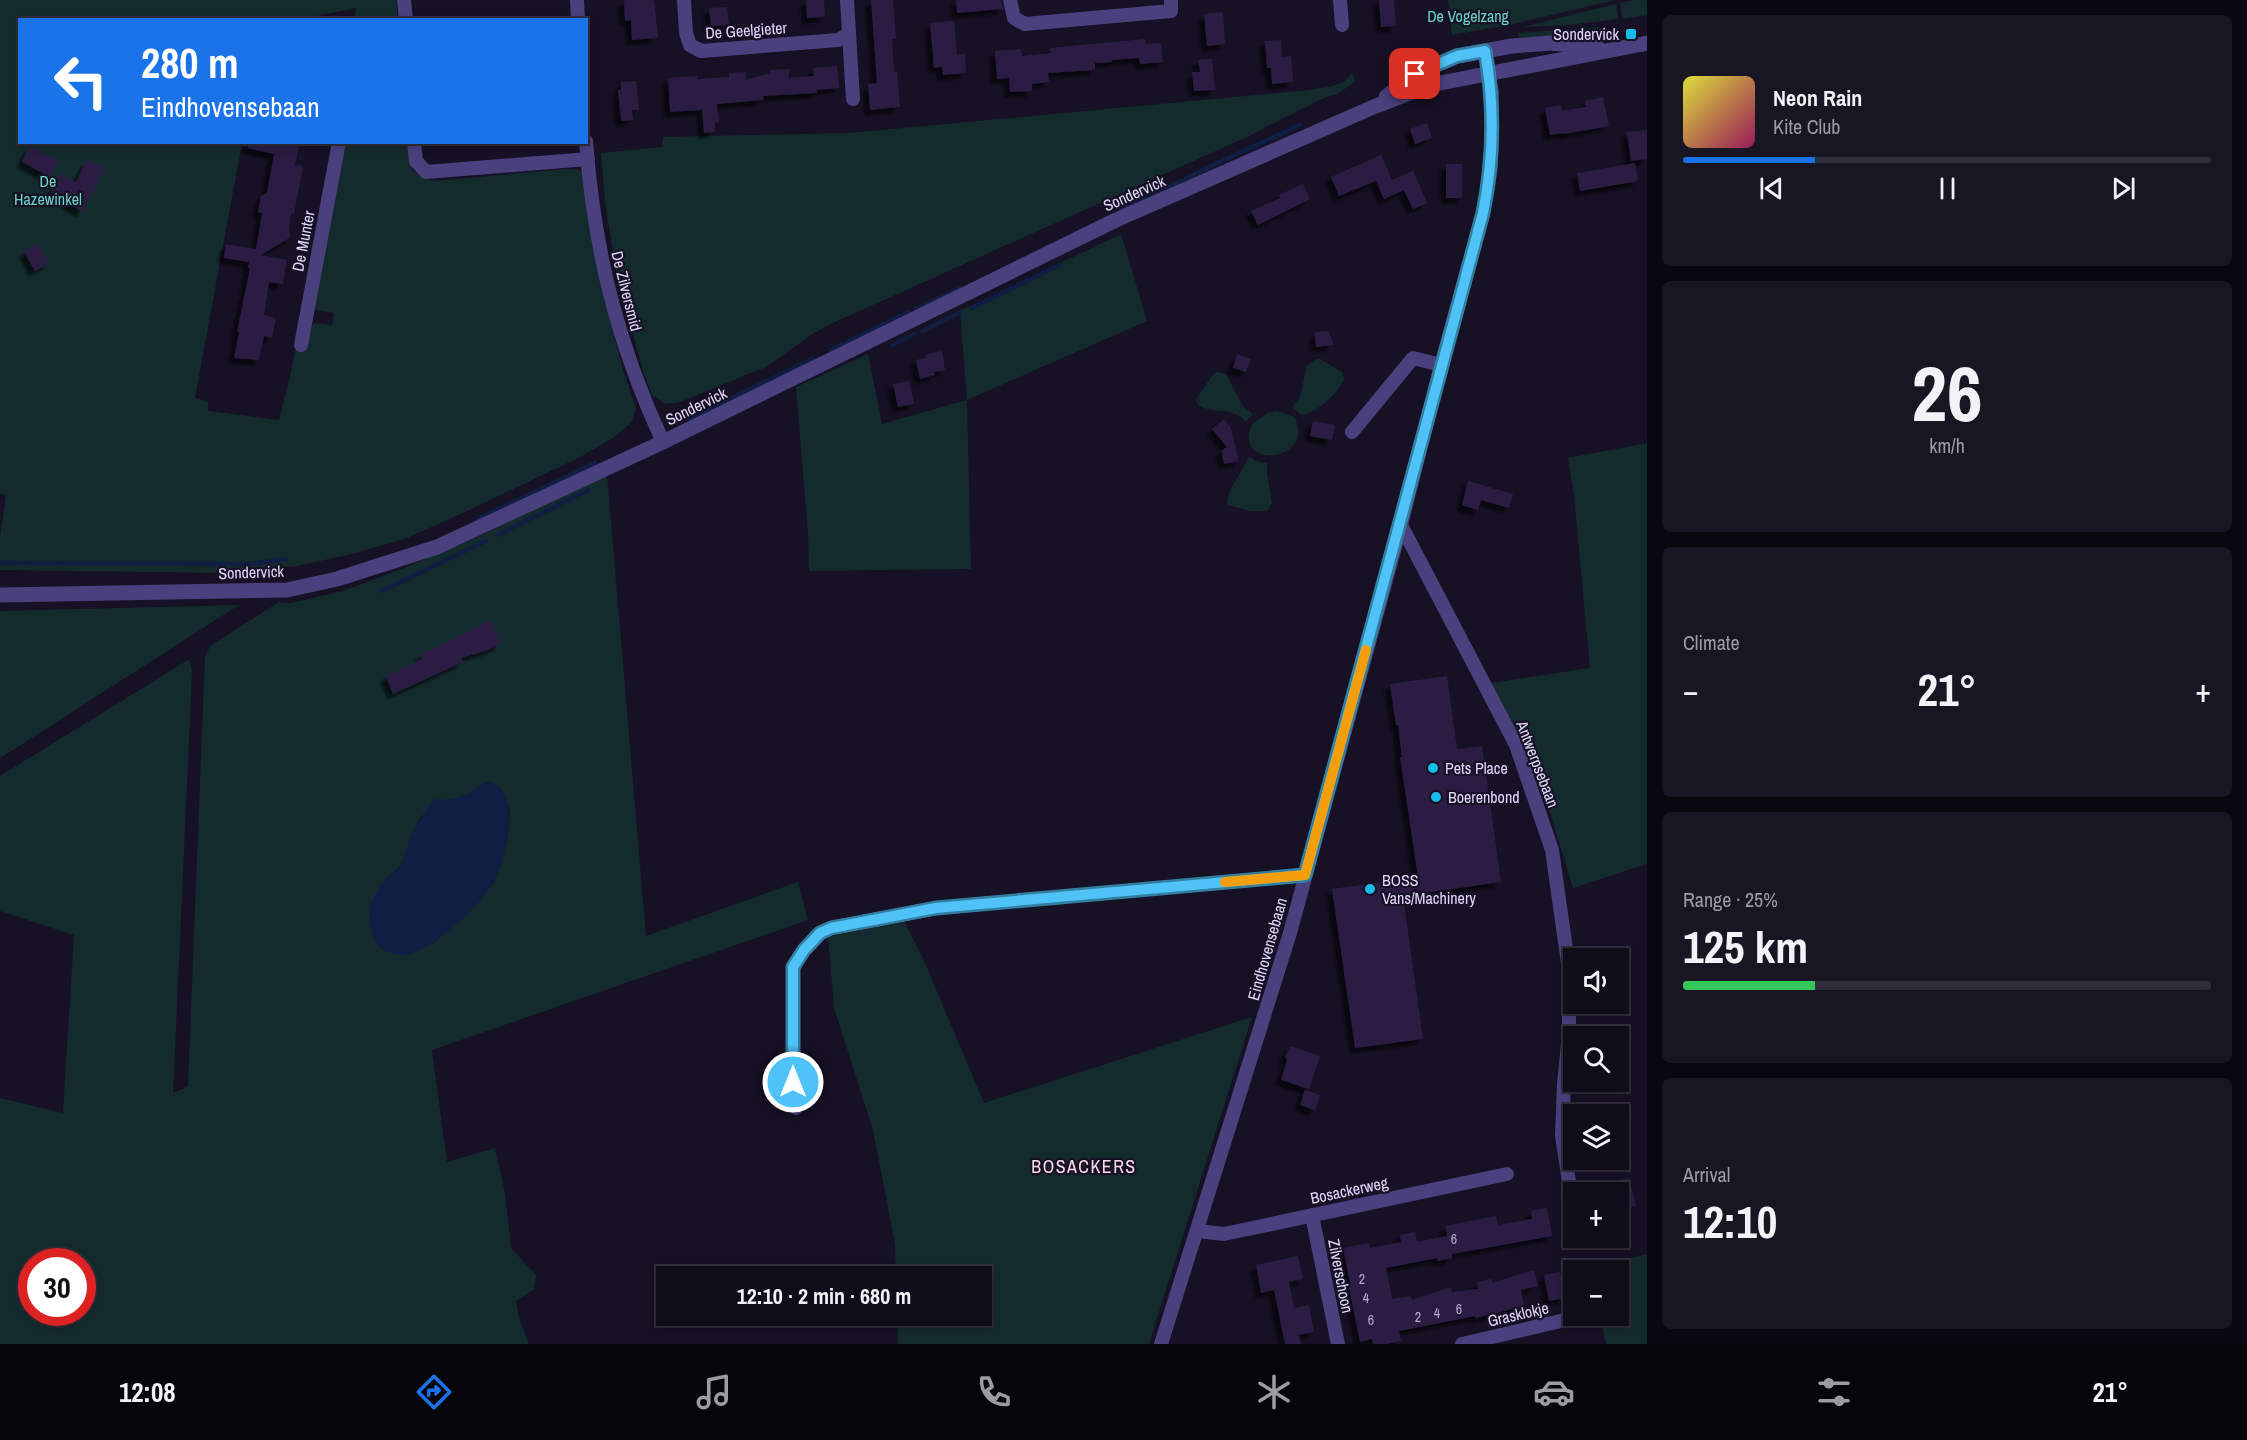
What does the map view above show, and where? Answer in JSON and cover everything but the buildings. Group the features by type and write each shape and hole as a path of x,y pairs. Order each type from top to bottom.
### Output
{"street":[{"path":"404,0 406,18"},
{"path":"577,0 578,18"},
{"name":"De Geelgieter","path":"684,0 686,33 690,45 701,51 838,40 849,34"},
{"path":"847,0 854,99"},
{"path":"1010,0 1014,18 1025,24 1171,11 1171,0"},
{"path":"1340,0 1342,25"},
{"name":"Sondervick","path":"1371,108 1415,74 1457,56 1512,46 1552,43 1611,50"},
{"name":"Sondervick","path":"0,595 287,590 337,579 437,547 663,442 1116,220 1371,108 1430,85 1647,43"},
{"path":"1401,525 1488,187 1492,142 1492,93 1485,51"},
{"name":"De Munter","path":"301,345 339,144"},
{"path":"414,144 416,161 426,172 588,159"},
{"name":"De Zilversmid","path":"586,144 600,258 618,330 663,442"},
{"path":"1352,432 1413,358 1441,365"},
{"name":"Eindhovensebaan","path":"1161,1344 1260,1031 1401,525"},
{"name":"Antwerpsebaan","path":"1401,525 1516,745 1552,850 1569,969 1569,1033 1562,1136 1569,1182"},
{"path":"796,1108 793,1082 793,967 804,950 820,933 831,928 936,908 1305,875"},
{"name":"Bosackerweg","path":"1198,1231 1224,1234 1507,1174"},
{"name":"Zilverschoon","path":"1312,1215 1338,1344"},
{"name":"Grasklokje","path":"1462,1344 1563,1320"}],"green space":[{"name":"De Hazewinkel","path":"0,0 396,0 398,18 355,18 356,8 307,18 18,18 18,144 242,144 195,398 208,401 208,411 279,420 296,344 314,323 332,325 334,313 317,310 314,307 344,144 409,144 412,169 420,176 435,181 566,169 580,170 584,177 588,218 602,289 624,373 636,408 632,422 613,438 582,456 407,538 352,554 297,566 228,573 0,570 0,538 6,495 0,494"},
{"name":"De Vogelzang","path":"1448,0 1615,0 1514,24 1452,35"},
{"path":"1647,0 1647,15 1623,19 1620,3"},
{"path":"1616,4 1618,19 1523,27"},
{"path":"1598,27 1599,36 1582,39 1520,40 1518,33"},
{"path":"1351,74 1354,76 1354,82 1338,94 1326,97 1247,137 835,322 814,333 766,367 680,402 665,404 652,395 616,272 605,201 601,153 662,147 663,137 849,133 1309,90 1338,84 1348,79"},
{"path":"1121,234 1147,321 967,400 960,311"},
{"path":"868,354 882,424 967,400 971,569 809,571 796,387"},
{"path":"1316,359 1342,372 1344,379 1327,401 1302,416 1292,407 1300,397 1307,365"},
{"path":"1217,372 1226,374 1243,406 1253,414 1246,422 1234,413 1209,409 1197,404 1198,396"},
{"path":"1277,411 1294,417 1299,432 1295,443 1286,451 1274,455 1263,454 1253,449 1249,439 1252,424 1267,413"},
{"path":"1647,443 1647,864 1573,888 1543,790 1532,763 1491,683 1590,668 1574,495 1568,458"},
{"path":"1249,456 1256,461 1267,463 1272,503 1267,511 1250,511 1228,505 1227,502 1230,490"},
{"path":"607,475 646,936 798,882 808,920 432,1050 447,1162 495,1148 505,1193 511,1248 536,1275 533,1290 516,1301 519,1318 529,1344 0,1344 0,1098 63,1113 74,935 0,911 0,776 188,660 190,661 192,673 173,1093 188,1086 205,657 210,646 279,602 291,603 343,591 478,537","holes":["486,782 501,788 510,811 507,842 494,882 460,921 432,944 371,905 382,883 400,866 420,817 447,801 465,796"]},
{"path":"239,605 13,750 0,758 0,611"},
{"path":"901,921 905,923 922,956 984,1103 1252,1017 1149,1344 898,1344 897,1326 992,1326 992,1266 896,1266 895,1244 873,1130 834,1008 828,937"},
{"path":"1647,1254 1647,1344 1606,1344 1602,1326 1629,1326 1629,1260 1624,1260"}],"water":[{"path":"486,782 498,786 505,795 508,809 507,841 494,881 467,914 427,947 404,955 382,949 376,943 370,924 372,903 382,883 401,864 418,823 434,799 442,800 461,796"}],"waterway":[{"path":"1224,160 1300,125"},
{"path":"1121,210 1220,162"},
{"path":"972,308 1059,265"},
{"path":"916,309 960,288"},
{"path":"831,350 909,312"},
{"path":"922,331 961,312"},
{"path":"892,345 914,334"},
{"path":"690,418 813,359"},
{"path":"478,519 595,463"},
{"path":"498,535 588,490"},
{"path":"382,591 486,541"},
{"path":"0,563 249,564 286,559"}],"slow traffic":[{"path":"1225,882 1305,875 1366,650"}],"place":[{"name":"Sondervick","path":"1631,34"},
{"name":"Pets Place","path":"1433,768"},
{"name":"Boerenbond","path":"1436,797"},
{"name":"BOSS Vans/Machinery","path":"1370,889"}],"district":[{"name":"BOSACKERS","path":"1084,1167"}],"route":[{"path":"793,1082 793,967 804,950 820,933 831,928 936,908 1305,875 1401,525 1488,187 1491,165 1492,93 1485,51 1457,56 1415,74"}]}
